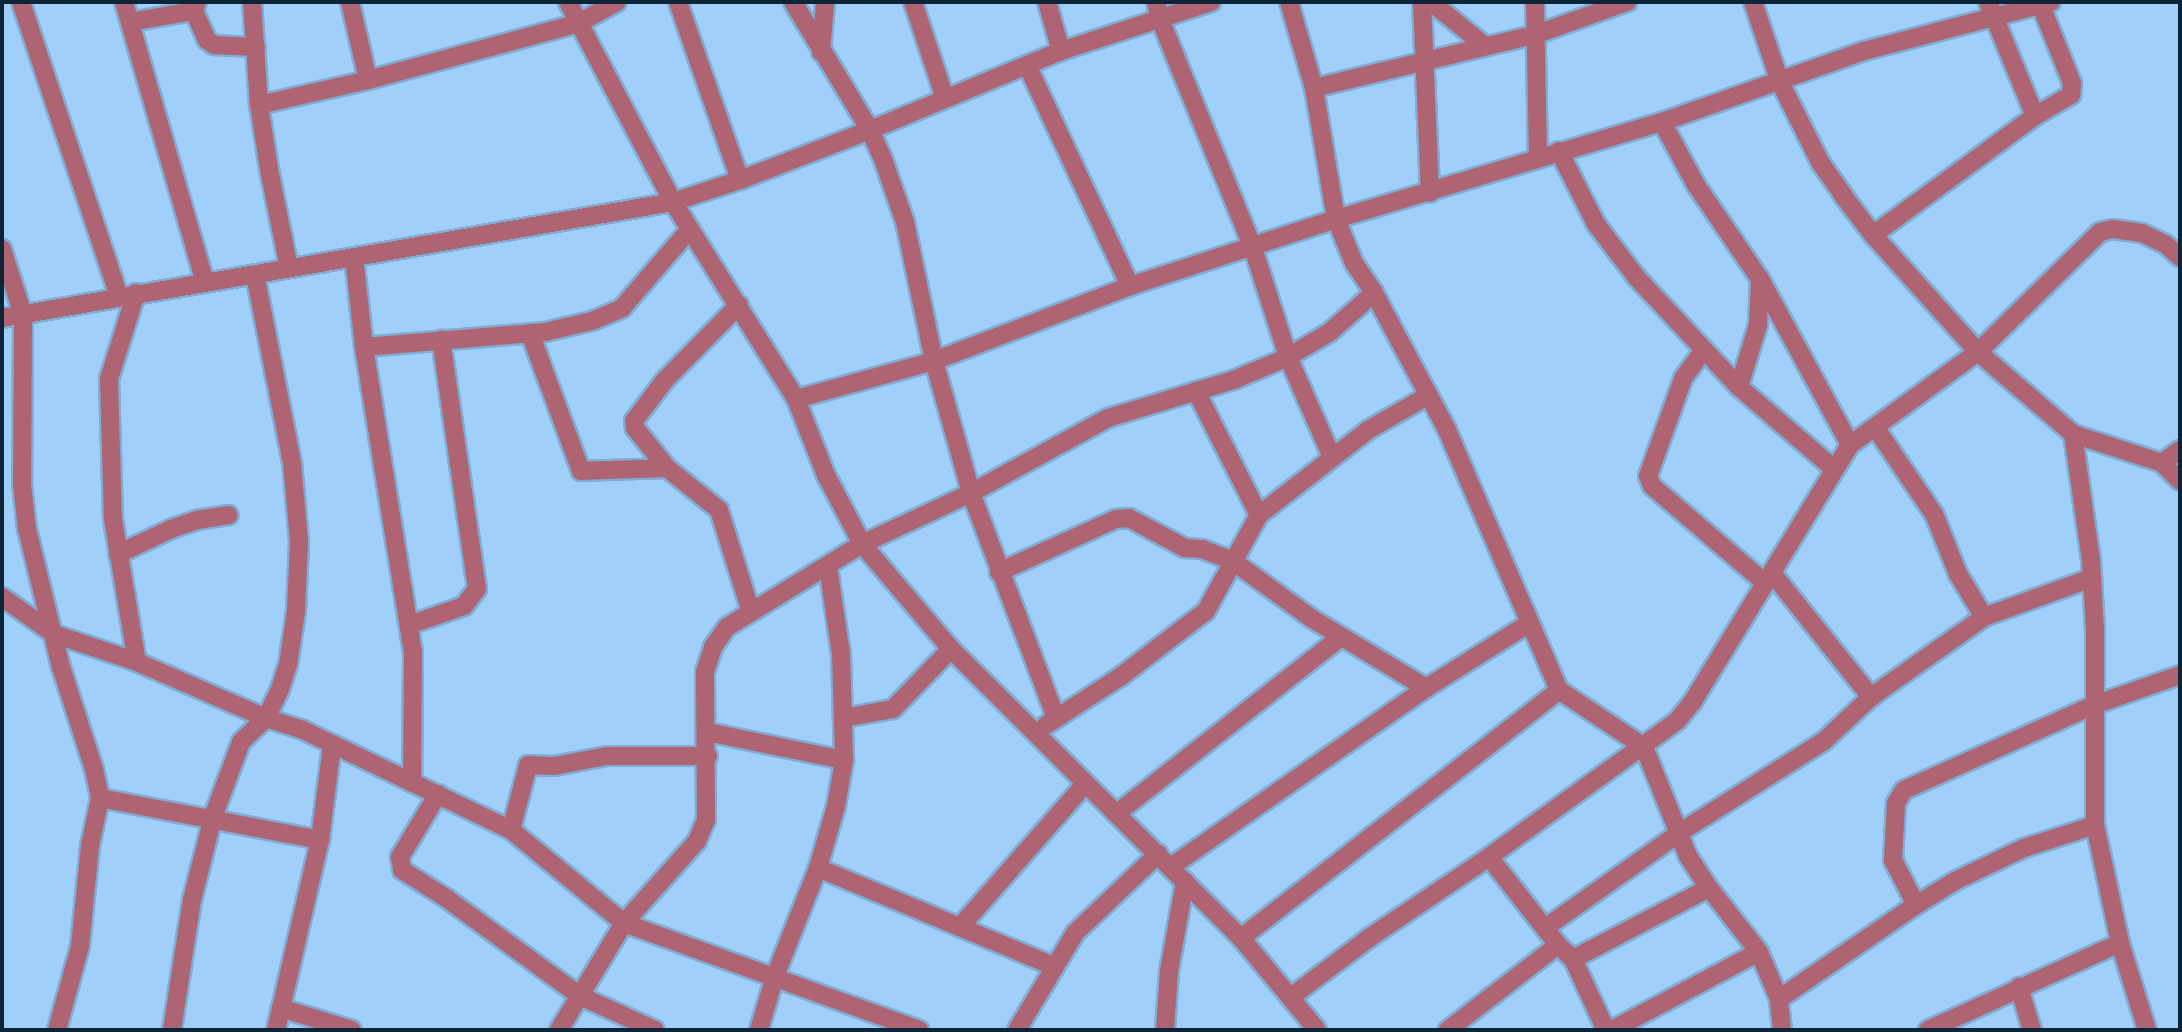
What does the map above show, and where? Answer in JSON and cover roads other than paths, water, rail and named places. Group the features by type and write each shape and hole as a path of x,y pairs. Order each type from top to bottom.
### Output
{"street":[{"path":"21,2 127,294 109,379 113,519 137,662"},
{"path":"124,2 205,283"},
{"path":"252,2 259,105 289,268"},
{"path":"350,2 368,80"},
{"path":"568,2 673,202 796,399 826,475 862,544 951,649 1115,814 1172,866 1241,938 1317,1030"},
{"path":"259,105 368,80 579,23 617,2"},
{"path":"678,2 740,180"},
{"path":"793,2 870,130 905,222 934,361 971,493 1056,718"},
{"path":"821,52 825,2"},
{"path":"913,2 945,98"},
{"path":"1047,2 1061,51"},
{"path":"2,318 127,294 255,275 673,202 740,180 870,130 1158,10 1211,2"},
{"path":"1289,2 1314,88 1336,219 1353,263 1374,293 1447,430 1528,624 1559,690 1644,747 1688,856 1709,888 1759,952 1779,999 1782,1030"},
{"path":"1422,2 1430,192"},
{"path":"1431,2 1484,45"},
{"path":"1535,2 1538,158"},
{"path":"1314,88 1536,34 1627,2"},
{"path":"1753,2 1780,82 1820,162 1873,235 1978,352 2073,434 2162,463 2180,481"},
{"path":"796,399 934,361 1130,286 1336,219 1662,122 1864,51 1991,10 2046,4 2073,88 2071,95 2035,116 1873,235"},
{"path":"130,22 195,6 204,36 214,45 256,47"},
{"path":"1158,10 1253,248 1288,357 1332,457"},
{"path":"1991,10 2035,116"},
{"path":"1027,65 1130,286"},
{"path":"1662,122 1696,185 1760,279 1850,445"},
{"path":"1559,151 1596,224 1637,278 1739,387 1834,469"},
{"path":"363,347 530,333 592,321 622,307 691,229"},
{"path":"1292,998 1368,938 1489,857 1677,721 1693,701 1850,445 1978,352 2100,232 2113,229 2142,233 2165,244 2180,257"},
{"path":"2,249 23,315 22,484 35,570 61,667 94,769 100,798 90,846 80,946 57,1030"},
{"path":"354,257 363,347 409,625 414,707 412,783"},
{"path":"173,1030 192,900 213,817 241,742 266,718 288,665 296,611 299,541 292,463 255,275"},
{"path":"1739,387 1758,325 1760,279"},
{"path":"559,1030 624,923 696,841 706,820 708,756 705,672 713,647 727,627 750,609 828,568 862,544 971,493 1108,418 1236,379 1288,357 1331,332 1374,293"},
{"path":"739,305 665,380 635,416 635,428 667,468 719,510 750,609"},
{"path":"530,333 581,471 586,474 667,468"},
{"path":"409,625 464,606 477,589 440,340"},
{"path":"1703,351 1683,379 1648,476 1652,486 1768,578 1871,697"},
{"path":"1196,391 1259,514"},
{"path":"1035,733 1120,677 1197,620 1206,611 1259,514 1368,430 1429,395"},
{"path":"1875,427 1934,514 1958,574 1983,617"},
{"path":"2073,434 2092,578 2095,824 2120,943 2147,1030"},
{"path":"2162,463 2180,450"},
{"path":"118,554 171,529 197,520 229,515"},
{"path":"999,572 1116,519 1141,522 1185,548 1202,549 1233,561 1341,636 1426,688"},
{"path":"760,1030 775,976 818,868 836,806 844,760 841,654 828,568"},
{"path":"1545,928 1679,833 1824,741 1871,697 1983,617 2092,578"},
{"path":"2,597 54,634 137,662 266,718 303,730 510,830 624,923 919,1030"},
{"path":"1172,866 1426,688 1528,624"},
{"path":"1115,814 1341,636"},
{"path":"844,718 893,709 951,649"},
{"path":"1916,905 1893,860 1899,796 1904,790 2094,705 2180,675"},
{"path":"1241,938 1559,690"},
{"path":"707,732 844,760"},
{"path":"276,1030 320,840 332,745"},
{"path":"510,830 528,765 554,766 607,756 708,756"},
{"path":"960,927 1086,784"},
{"path":"438,794 400,857 402,870 446,898 580,996 654,1030"},
{"path":"100,798 213,817 320,840"},
{"path":"1779,999 1955,881 2024,848 2095,824"},
{"path":"1017,1030 1074,933 1158,854"},
{"path":"1489,857 1558,945 1573,959 1606,1030"},
{"path":"818,868 1054,966"},
{"path":"1165,1030 1169,971 1185,881"},
{"path":"1573,959 1709,888"},
{"path":"1928,1030 2120,943"},
{"path":"1448,1030 1558,945"},
{"path":"1612,1030 1759,952"},
{"path":"2019,987 2032,1030"},
{"path":"281,1009 352,1030"}]}
